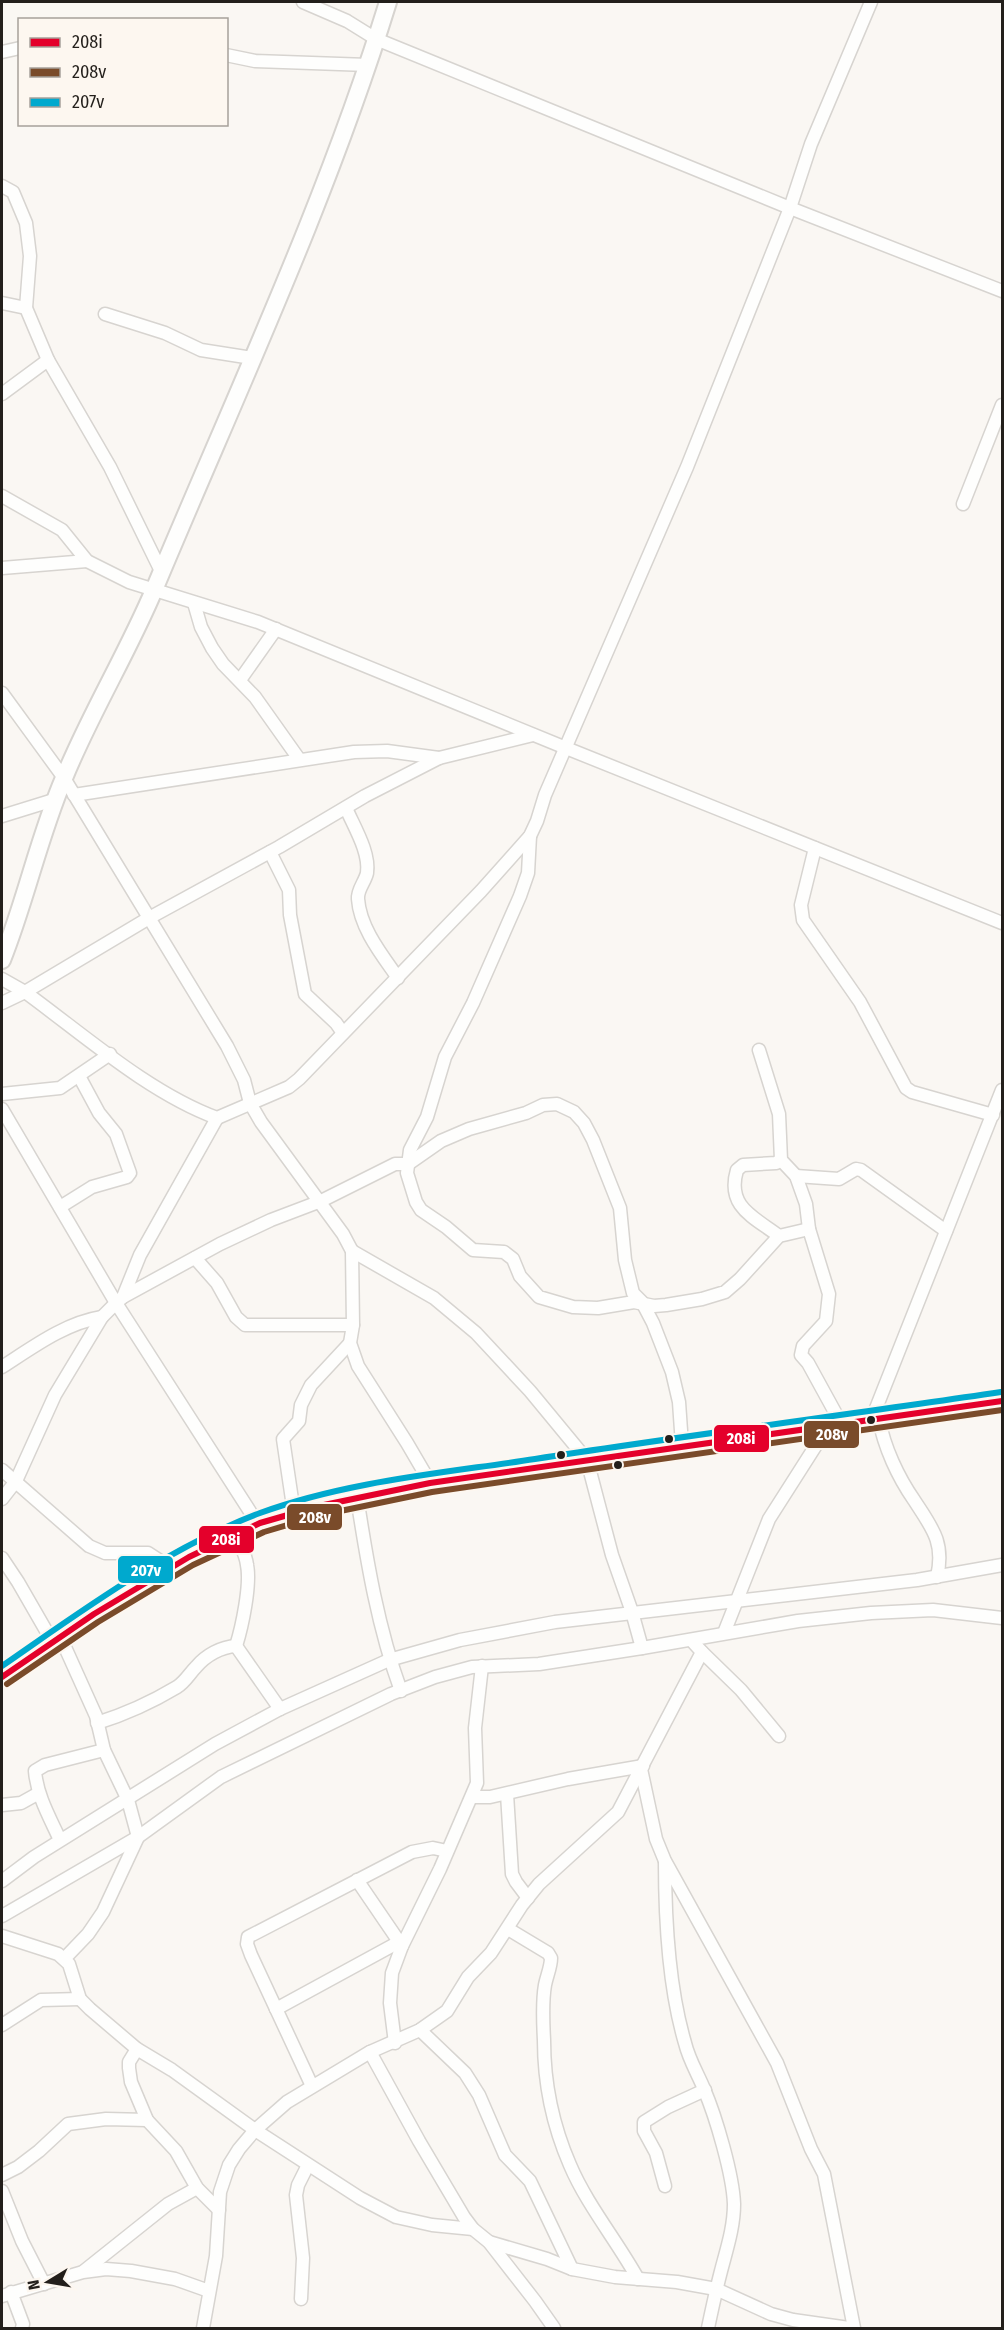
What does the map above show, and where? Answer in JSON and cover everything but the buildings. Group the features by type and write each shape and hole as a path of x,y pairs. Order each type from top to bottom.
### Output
{"street":[{"path":"303,2 347,21 376,39 789,208 1002,291"},
{"path":"2,960 63,778 154,591 252,358 311,214 368,65 388,2"},
{"path":"119,1300 140,1255 217,1118 289,1087 398,978 530,836 544,795 687,467 789,208 811,144 871,2"},
{"path":"2,52 18,48"},
{"path":"228,55 255,61 368,65"},
{"path":"2,186 13,192 26,223 30,256 26,308 48,360 110,467 161,571"},
{"path":"2,303 26,308"},
{"path":"105,314 165,333 201,350 252,358"},
{"path":"2,394 48,360"},
{"path":"963,504 1002,405"},
{"path":"2,496 62,530 87,561 129,582 276,629 1002,923"},
{"path":"2,568 87,561"},
{"path":"194,603 201,627 212,648 223,664 240,680 299,759"},
{"path":"240,680 276,629"},
{"path":"2,693 74,795 227,1046 244,1080 250,1103 289,1163 321,1201 352,1251 434,1298 476,1334 530,1391 587,1460 612,1555 642,1648"},
{"path":"2,1003 25,992 149,918 440,758 533,735"},
{"path":"74,795 354,752 387,751 440,758"},
{"path":"2,816 57,799"},
{"path":"346,808 363,847 367,868 358,899 362,913 373,941 398,978"},
{"path":"530,836 528,873 520,896 473,1003 445,1057 427,1117 410,1150 407,1173 416,1202 421,1210 473,1250 504,1252 513,1259 520,1276 539,1297 573,1307 598,1308 634,1302 654,1306 666,1305 702,1299 725,1292 779,1236 809,1229"},
{"path":"815,848 801,905 804,920 860,1002 906,1088 912,1092 993,1115"},
{"path":"270,852 289,890 290,915 304,994 336,1023 343,1033"},
{"path":"2,979 25,992 166,1095 196,1111 217,1118"},
{"path":"759,1050 779,1114 781,1160 796,1176 806,1204 809,1229 828,1286 826,1321 803,1346 801,1355 808,1363 834,1426"},
{"path":"2,1094 60,1088 110,1054"},
{"path":"60,1207 92,1187 127,1177 130,1173 116,1134 99,1113 79,1076"},
{"path":"937,1577 940,1555 933,1529 913,1499 875,1420 1002,1090"},
{"path":"2,1499 16,1481 55,1395 102,1317 119,1300 271,1220 321,1201 395,1164 408,1164 441,1141 469,1129 526,1113 543,1105 558,1104 574,1112 584,1123 593,1140 620,1208 628,1275 633,1293 642,1302 653,1323 672,1372 679,1402 682,1445"},
{"path":"2,1110 258,1524"},
{"path":"779,1236 743,1209 734,1193 734,1180 737,1170 744,1165 776,1163 781,1160"},
{"path":"796,1176 832,1180 843,1177 856,1169 861,1170 946,1231"},
{"path":"352,1251 353,1324 350,1344 358,1366 431,1484"},
{"path":"195,1258 217,1283 236,1317 245,1325 353,1324"},
{"path":"2,1367 85,1319 102,1317"},
{"path":"294,1513 284,1439 299,1421 301,1405 311,1385 350,1344"},
{"path":"2,1677 56,1639 171,1568 258,1524 294,1513 357,1497 431,1484 682,1445 834,1426 1002,1401"},
{"path":"724,1633 769,1519 834,1426"},
{"path":"2,1470 89,1546 105,1553 148,1553 171,1568"},
{"path":"357,1497 375,1600 389,1660 401,1691"},
{"path":"236,1534 247,1563 249,1586 236,1646 280,1709"},
{"path":"2,1558 56,1639 97,1723 104,1750 128,1800 138,1837 103,1912 88,1934 65,1958"},
{"path":"2,1881 60,1840 215,1744 280,1709 389,1660 460,1640 555,1622 937,1577 1002,1565"},
{"path":"2,1916 138,1837 221,1777 435,1677 472,1667 539,1664 798,1620 933,1610 966,1612 1002,1618"},
{"path":"691,1640 741,1690 779,1737"},
{"path":"97,1723 147,1704 187,1680 196,1666 207,1656 222,1648 236,1646"},
{"path":"203,2328 216,2256 220,2192 229,2165 255,2130 273,2112 370,2052 395,2043 420,2030 447,2011 468,1977 490,1953 528,1898 552,1872 618,1812 702,1652"},
{"path":"395,2043 390,2003 392,1973 400,1944 440,1869 473,1797 477,1783 475,1728 483,1666"},
{"path":"60,1840 39,1793 35,1771 45,1765 104,1750"},
{"path":"473,1797 507,1794 568,1779 642,1767"},
{"path":"642,1767 657,1839 665,1861 777,2063 811,2149 824,2174 854,2328"},
{"path":"2,1805 21,1803 39,1793"},
{"path":"507,1794 512,1874 528,1898"},
{"path":"312,2086 247,1944 248,1937 412,1852 433,1848 447,1851"},
{"path":"665,1861 665,1896 670,1952 681,2028 689,2057 705,2090 731,2180 734,2201 732,2231 708,2328"},
{"path":"357,1880 400,1944"},
{"path":"508,1929 548,1953 551,1958 545,1986 544,2042 551,2104 557,2130 570,2166 638,2279"},
{"path":"2,1936 65,1958 71,1967 80,1999 137,2049 172,2070 255,2130 370,2204 396,2217 432,2225 472,2229"},
{"path":"276,2009 400,1944"},
{"path":"2,2025 41,2000 80,1999"},
{"path":"420,2030 465,2073 479,2095 505,2155 530,2181 572,2269"},
{"path":"137,2049 129,2062 129,2068 147,2120 176,2151 197,2188 219,2210"},
{"path":"370,2052 419,2142 472,2229 489,2242 554,2328"},
{"path":"665,2186 656,2153 644,2131 644,2122 668,2107 705,2090"},
{"path":"2,2175 18,2167 39,2151 68,2124 96,2120 147,2120"},
{"path":"301,2299 303,2258 296,2195 308,2165"},
{"path":"83,2272 168,2204 197,2188"},
{"path":"2,2190 22,2241 44,2284"},
{"path":"489,2242 572,2269 716,2289 771,2314 793,2320 849,2328"},
{"path":"510,2270 526,2253"},
{"path":"22,2328 23,2324 6,2294 83,2272 131,2271 175,2279 209,2291"}],"transit line":[{"name":"207v","path":"2,1666 95,1602 159,1562 226,1527 293,1502 327,1493 431,1474 1001,1392"},
{"name":"208i","path":"2,1677 94,1614 189,1557 260,1523 319,1506 430,1483 1002,1401"},
{"name":"208v","path":"7,1684 98,1622 193,1565 264,1532 321,1515 432,1492 1002,1410"}]}
